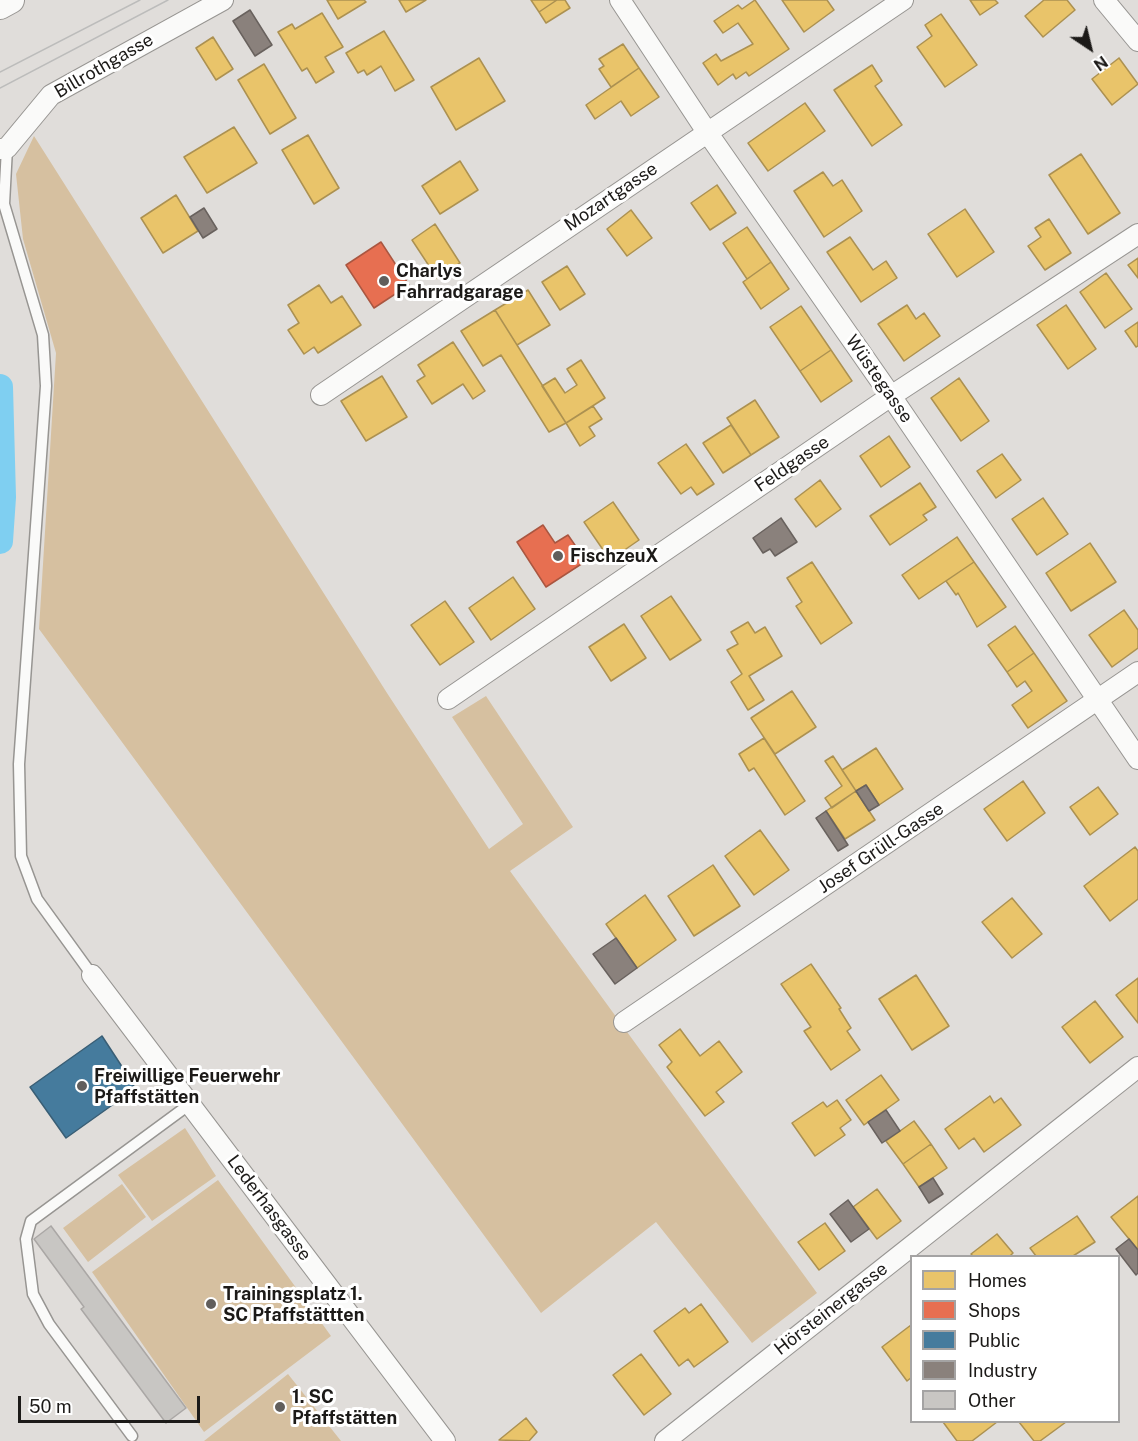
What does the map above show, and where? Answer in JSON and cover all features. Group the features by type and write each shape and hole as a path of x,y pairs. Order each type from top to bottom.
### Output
{"street":[{"path":"0,6 11,0"},
{"name":"Billrothgasse","path":"3,148 51,94 223,0"},
{"name":"Wüstegasse","path":"620,0 706,132 891,396 1138,759"},
{"name":"Mozartgasse","path":"321,395 903,0"},
{"path":"1104,0 1138,42"},
{"name":"Feldgasse","path":"448,699 891,396 1138,234"},
{"name":"Josef Grüll-Gasse","path":"624,1022 1138,672"},
{"name":"Lederhasgasse","path":"93,975 444,1441"},
{"name":"Hörsteinergasse","path":"665,1441 1138,1067"}],"lane":[{"path":"3,148 4,204 43,335 46,386 19,764 21,856 37,899 93,975"},
{"path":"132,1437 49,1324 33,1294 26,1239 31,1221 190,1104"}],"shaded area":[{"path":"34,136 387,693 489,849 523,824 452,717 486,696 573,827 510,871 817,1293 752,1343 656,1222 541,1313 39,629 56,353 23,239 16,174"},
{"path":"185,1128 216,1176 152,1221 118,1175"},
{"name":"Trainingsplatz 1. SC Pfaffstättten","path":"218,1180 331,1336 204,1432 92,1272"},
{"path":"122,1184 146,1217 88,1262 63,1228"},
{"name":"1. SC Pfaffstätten","path":"288,1374 341,1441 204,1441"}],"building: Homes":[{"path":"327,0 364,0 366,2 338,19"},
{"path":"399,0 426,0 406,12"},
{"path":"531,0 557,0 539,12"},
{"path":"557,0 565,0 570,8 546,23 539,12"},
{"path":"755,0 789,49 749,76 746,72 736,79 733,74 718,85 703,63 716,54 721,61 753,44 738,23 723,33 714,21 738,5 742,9"},
{"path":"782,0 827,0 834,10 804,32"},
{"path":"970,0 995,0 998,3 980,15"},
{"path":"1044,0 1067,0 1075,10 1043,37 1025,16"},
{"path":"322,13 343,47 325,57 334,72 316,83 307,68 302,71 278,32 292,24 295,29"},
{"path":"941,14 977,65 945,87 917,47 932,36 925,25"},
{"path":"384,31 414,80 395,91 381,66 367,75 364,70 358,73 346,53"},
{"path":"213,37 233,69 216,80 196,48"},
{"path":"623,44 639,68 611,87 599,69 604,66 599,59"},
{"path":"479,58 505,101 456,130 431,87"},
{"path":"1119,58 1138,84 1112,105 1092,79"},
{"path":"264,64 296,118 270,134 238,80"},
{"path":"872,65 882,81 875,86 902,125 872,146 834,90"},
{"path":"639,68 659,97 631,116 621,101 595,119 586,105"},
{"path":"805,103 825,131 768,171 748,143"},
{"path":"234,127 257,163 207,193 184,157"},
{"path":"308,135 339,188 314,204 282,150"},
{"path":"1081,154 1120,213 1088,234 1049,175"},
{"path":"460,161 478,190 440,214 422,186"},
{"path":"823,172 833,186 842,180 862,211 824,237 794,191"},
{"path":"717,185 736,213 710,230 691,203"},
{"path":"176,195 198,231 163,253 141,218"},
{"path":"965,209 994,252 957,277 928,234"},
{"path":"631,210 652,238 627,256 607,229"},
{"path":"1049,219 1071,253 1045,270 1028,246 1041,237 1035,228"},
{"path":"435,224 460,263 437,278 412,240"},
{"path":"747,227 771,262 747,279 723,243"},
{"path":"850,237 873,270 886,261 897,278 861,302 827,252"},
{"path":"1138,258 1138,278 1128,265"},
{"path":"771,262 789,289 761,309 743,282"},
{"path":"567,266 585,294 560,310 542,282"},
{"path":"1106,273 1132,309 1105,328 1080,292"},
{"path":"319,285 331,303 342,296 361,325 318,353 314,347 304,354 288,330 299,323 288,305"},
{"path":"528,290 550,325 517,345 495,310"},
{"path":"907,305 916,319 924,313 940,336 904,361 878,324"},
{"path":"1066,305 1096,349 1068,369 1037,325"},
{"path":"801,306 831,350 800,371 770,327"},
{"path":"495,310 566,423 549,432 501,355 483,366 461,331"},
{"path":"1138,322 1138,346 1136,347 1125,331"},
{"path":"453,342 485,391 473,399 463,384 432,404 417,381 425,376 418,365"},
{"path":"831,350 852,381 821,402 800,371"},
{"path":"581,360 605,398 566,423 542,386 555,378 565,393 577,385 567,369"},
{"path":"382,376 407,417 366,441 341,401"},
{"path":"959,378 989,421 961,441 931,398"},
{"path":"755,400 779,437 751,455 727,418"},
{"path":"593,406 602,419 589,427 595,436 580,446 566,423"},
{"path":"731,425 751,455 723,473 703,443"},
{"path":"889,436 910,467 881,487 860,456"},
{"path":"686,444 714,484 697,495 691,487 681,494 658,463"},
{"path":"1002,454 1021,480 996,498 977,471"},
{"path":"820,480 841,509 816,527 795,499"},
{"path":"920,483 936,507 923,515 927,520 890,545 870,516"},
{"path":"1043,498 1068,534 1037,555 1012,519"},
{"path":"613,502 639,540 610,560 584,522"},
{"path":"957,537 974,562 919,599 902,575"},
{"path":"1090,543 1116,582 1071,611 1046,573"},
{"path":"812,562 852,623 821,644 796,606 802,602 787,578"},
{"path":"974,562 1006,607 977,627 958,593 956,595 946,581"},
{"path":"513,577 535,609 491,640 469,608"},
{"path":"671,596 701,640 670,660 641,616"},
{"path":"445,601 474,642 440,665 411,625"},
{"path":"1124,610 1138,630 1138,648 1112,667 1089,635"},
{"path":"748,622 755,633 765,627 782,656 749,676 764,700 748,710 731,682 742,674 727,650 738,644 731,632"},
{"path":"624,624 646,658 611,681 589,647"},
{"path":"1015,626 1034,653 1007,672 988,645"},
{"path":"1034,653 1067,701 1028,728 1012,705 1032,691 1025,681 1017,687 1007,672"},
{"path":"792,691 816,727 775,754 751,718"},
{"path":"764,738 805,801 785,815 754,768 749,771 739,754"},
{"path":"876,748 903,789 879,805 866,785 856,791 842,770"},
{"path":"833,756 856,791 832,808 825,798 842,786 825,761"},
{"path":"1023,781 1045,813 1007,841 984,809"},
{"path":"1098,787 1118,814 1090,835 1070,807"},
{"path":"856,791 875,820 845,839 826,811"},
{"path":"760,830 789,870 754,895 725,856"},
{"path":"1135,847 1138,851 1138,899 1110,921 1084,886"},
{"path":"713,865 740,906 694,936 668,896"},
{"path":"645,895 676,940 637,968 606,924"},
{"path":"1012,898 1042,934 1012,958 982,922"},
{"path":"811,964 841,1008 839,1009 851,1028 847,1031 860,1050 831,1070 804,1031 811,1027 781,984"},
{"path":"916,975 949,1026 912,1050 879,999"},
{"path":"1138,978 1138,1023 1116,995"},
{"path":"1095,1001 1123,1037 1090,1063 1062,1027"},
{"path":"680,1029 700,1056 719,1041 742,1072 716,1092 724,1102 705,1116 667,1067 672,1062 659,1045"},
{"path":"881,1075 899,1100 864,1125 846,1100"},
{"path":"990,1096 994,1103 1001,1098 1021,1125 984,1152 974,1138 959,1149 945,1129"},
{"path":"837,1100 851,1120 840,1128 845,1135 815,1156 792,1123 823,1102 827,1107"},
{"path":"914,1121 931,1144 903,1164 886,1141"},
{"path":"931,1144 947,1168 919,1187 903,1164"},
{"path":"877,1189 901,1221 877,1239 853,1207"},
{"path":"1138,1196 1138,1250 1111,1217"},
{"path":"1077,1216 1095,1242 1075,1255 1035,1255 1030,1248"},
{"path":"825,1223 845,1251 819,1270 798,1242"},
{"path":"997,1234 1013,1253 1011,1255 971,1254"},
{"path":"701,1304 728,1342 694,1367 688,1359 679,1366 654,1331 685,1308 689,1313"},
{"path":"910,1326 910,1379 907,1381 882,1347"},
{"path":"641,1354 671,1394 644,1415 613,1375"},
{"path":"526,1418 537,1432 529,1441 499,1440"},
{"path":"944,1423 996,1423 972,1441 957,1441"},
{"path":"1020,1423 1065,1423 1040,1441 1034,1441"}],"building: Shops":[{"path":"381,242 409,285 374,308 346,265"},
{"path":"543,525 555,543 568,535 586,561 546,587 517,542"}],"building: Public":[{"name":"Freiwillige Feuerwehr Pfaffstätten","path":"102,1036 134,1085 123,1093 125,1096 66,1138 30,1087"}],"building: Industry":[{"path":"250,10 272,45 255,56 233,21"},
{"path":"204,208 217,229 203,238 190,217"},
{"path":"781,518 797,542 775,556 770,549 763,553 753,538"},
{"path":"866,785 879,805 869,811 856,791"},
{"path":"826,811 848,845 838,851 816,818"},
{"path":"616,938 637,968 615,984 593,954"},
{"path":"886,1110 900,1131 882,1143 868,1122"},
{"path":"933,1178 943,1194 929,1203 919,1187"},
{"path":"848,1200 869,1229 851,1242 830,1214"},
{"path":"1129,1239 1138,1250 1138,1273 1136,1275 1116,1249"}],"building: Other":[{"path":"51,1226 186,1408 166,1423 81,1309 84,1307 34,1239"}],"waterway":[{"path":"0,387 3,497 0,541"}],"tram line":[{"path":"0,72 140,0"},
{"path":"0,88 168,0"}],"place":[{"name":"Charlys Fahrradgarage","path":"384,281"},
{"name":"FischzeuX","path":"558,556"},
{"name":"Freiwillige Feuerwehr Pfaffstätten","path":"82,1086"},
{"name":"Trainingsplatz 1. SC Pfaffstättten","path":"211,1304"},
{"name":"1. SC Pfaffstätten","path":"280,1407"}]}
